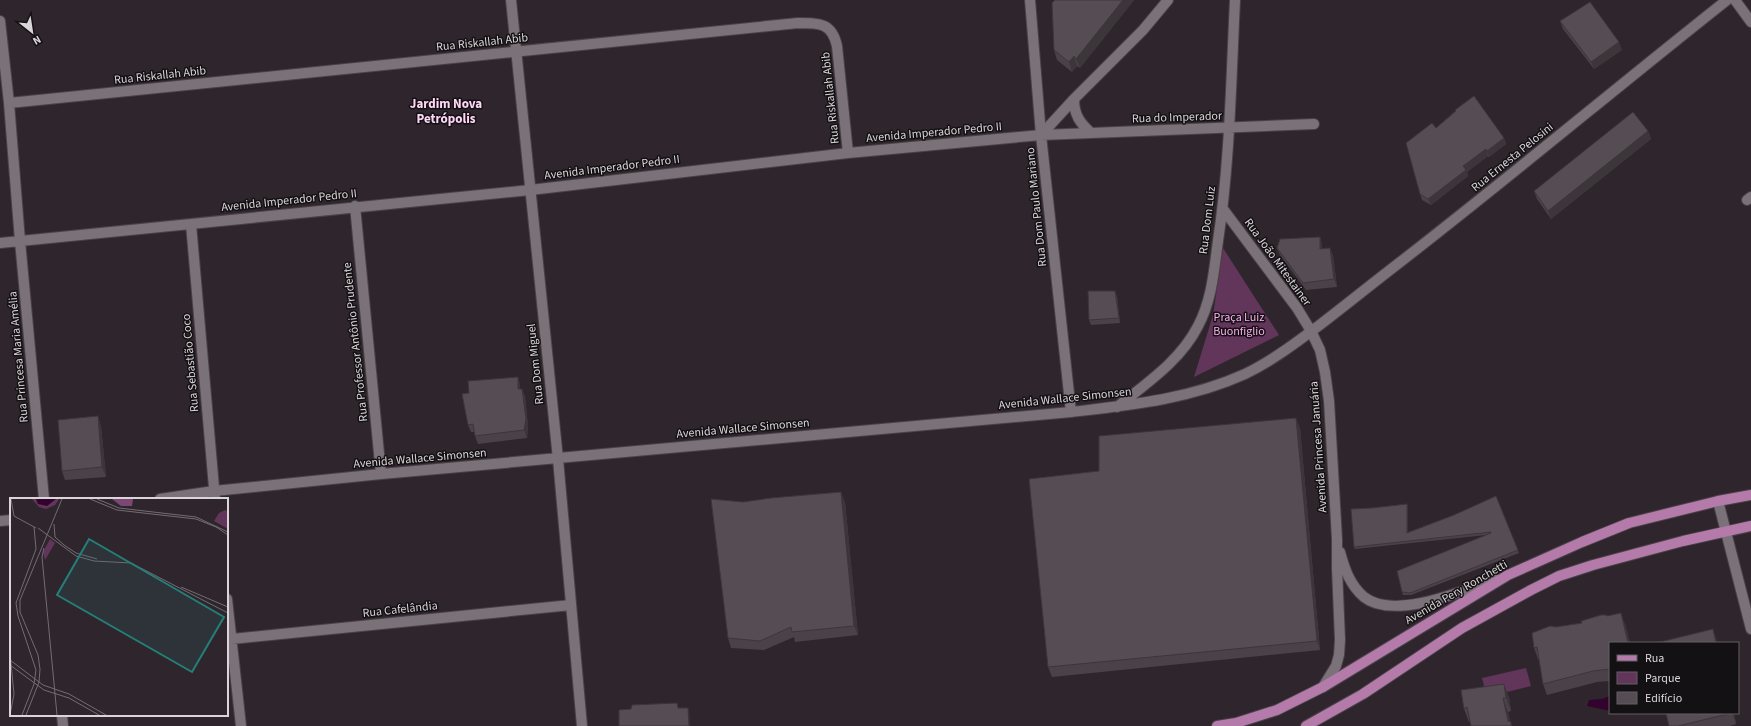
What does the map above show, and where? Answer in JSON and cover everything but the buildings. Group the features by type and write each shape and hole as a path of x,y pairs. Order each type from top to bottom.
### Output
{"main road":[{"name":"Avenida Pery Ronchetti","path":"1217,726 1236,723 1277,710 1323,688 1508,575 1629,523 1718,501 1751,495"},
{"path":"1306,726 1363,694 1462,628 1531,590 1560,576 1593,565 1751,526"}],"street":[{"name":"Rua Dom Miguel","path":"511,0 558,459 582,726"},
{"name":"Rua Dom Paulo Mariano","path":"1030,0 1041,135 1072,412"},
{"path":"1041,135 1074,99 1143,30 1168,0"},
{"name":"Rua Dom Luiz","path":"1118,407 1176,357 1198,327 1208,302 1223,209 1229,128 1235,0"},
{"name":"Rua Ernesta Pelosini","path":"1311,331 1476,204 1603,99 1727,0"},
{"path":"1736,0 1751,22"},
{"name":"Rua Princesa Maria Amélia","path":"0,20 9,103 44,498"},
{"name":"Rua Riskallah Abib","path":"9,103 798,22 816,23 829,28 835,36 848,153"},
{"path":"1074,99 1074,108 1077,117 1091,133"},
{"name":"Rua do Imperador","path":"1041,135 1314,124"},
{"name":"Avenida Imperador Pedro II","path":"0,243 355,206 530,190 848,153 1041,135"},
{"name":"Rua Professor Antônio Prudente","path":"355,206 381,474"},
{"name":"Rua João Mitestainer","path":"1223,209 1296,308 1311,331"},
{"name":"Rua Sebastião Coco","path":"191,224 214,495"},
{"name":"Avenida Wallace Simonsen","path":"174,498 214,495 381,474 1118,407 1167,399 1210,389 1246,373 1275,357 1311,331"},
{"name":"Avenida Princesa Januária","path":"1311,331 1320,350 1329,401 1337,539 1336,568 1339,655 1336,666 1323,688"},
{"path":"1718,501 1751,629"},
{"path":"0,521 10,520"},
{"name":"Avenida Princesa Januária","path":"1337,539 1349,580 1365,597 1375,603 1396,606 1418,604 1452,595 1508,575"},
{"name":"Rua Cafelândia","path":"232,639 571,605"},
{"path":"228,607 241,726"},
{"path":"62,716 63,726"}],"green space":[{"name":"Praça Luiz Buonfiglio","path":"1223,248 1279,335 1194,377 1213,315"},
{"path":"1526,668 1531,686 1487,697 1482,678"}],"shaded area":[{"path":"1609,696 1609,711 1587,706 1589,700 1602,699"}],"district":[{"name":"Jardim Nova Petrópolis","path":"446,110"}]}
